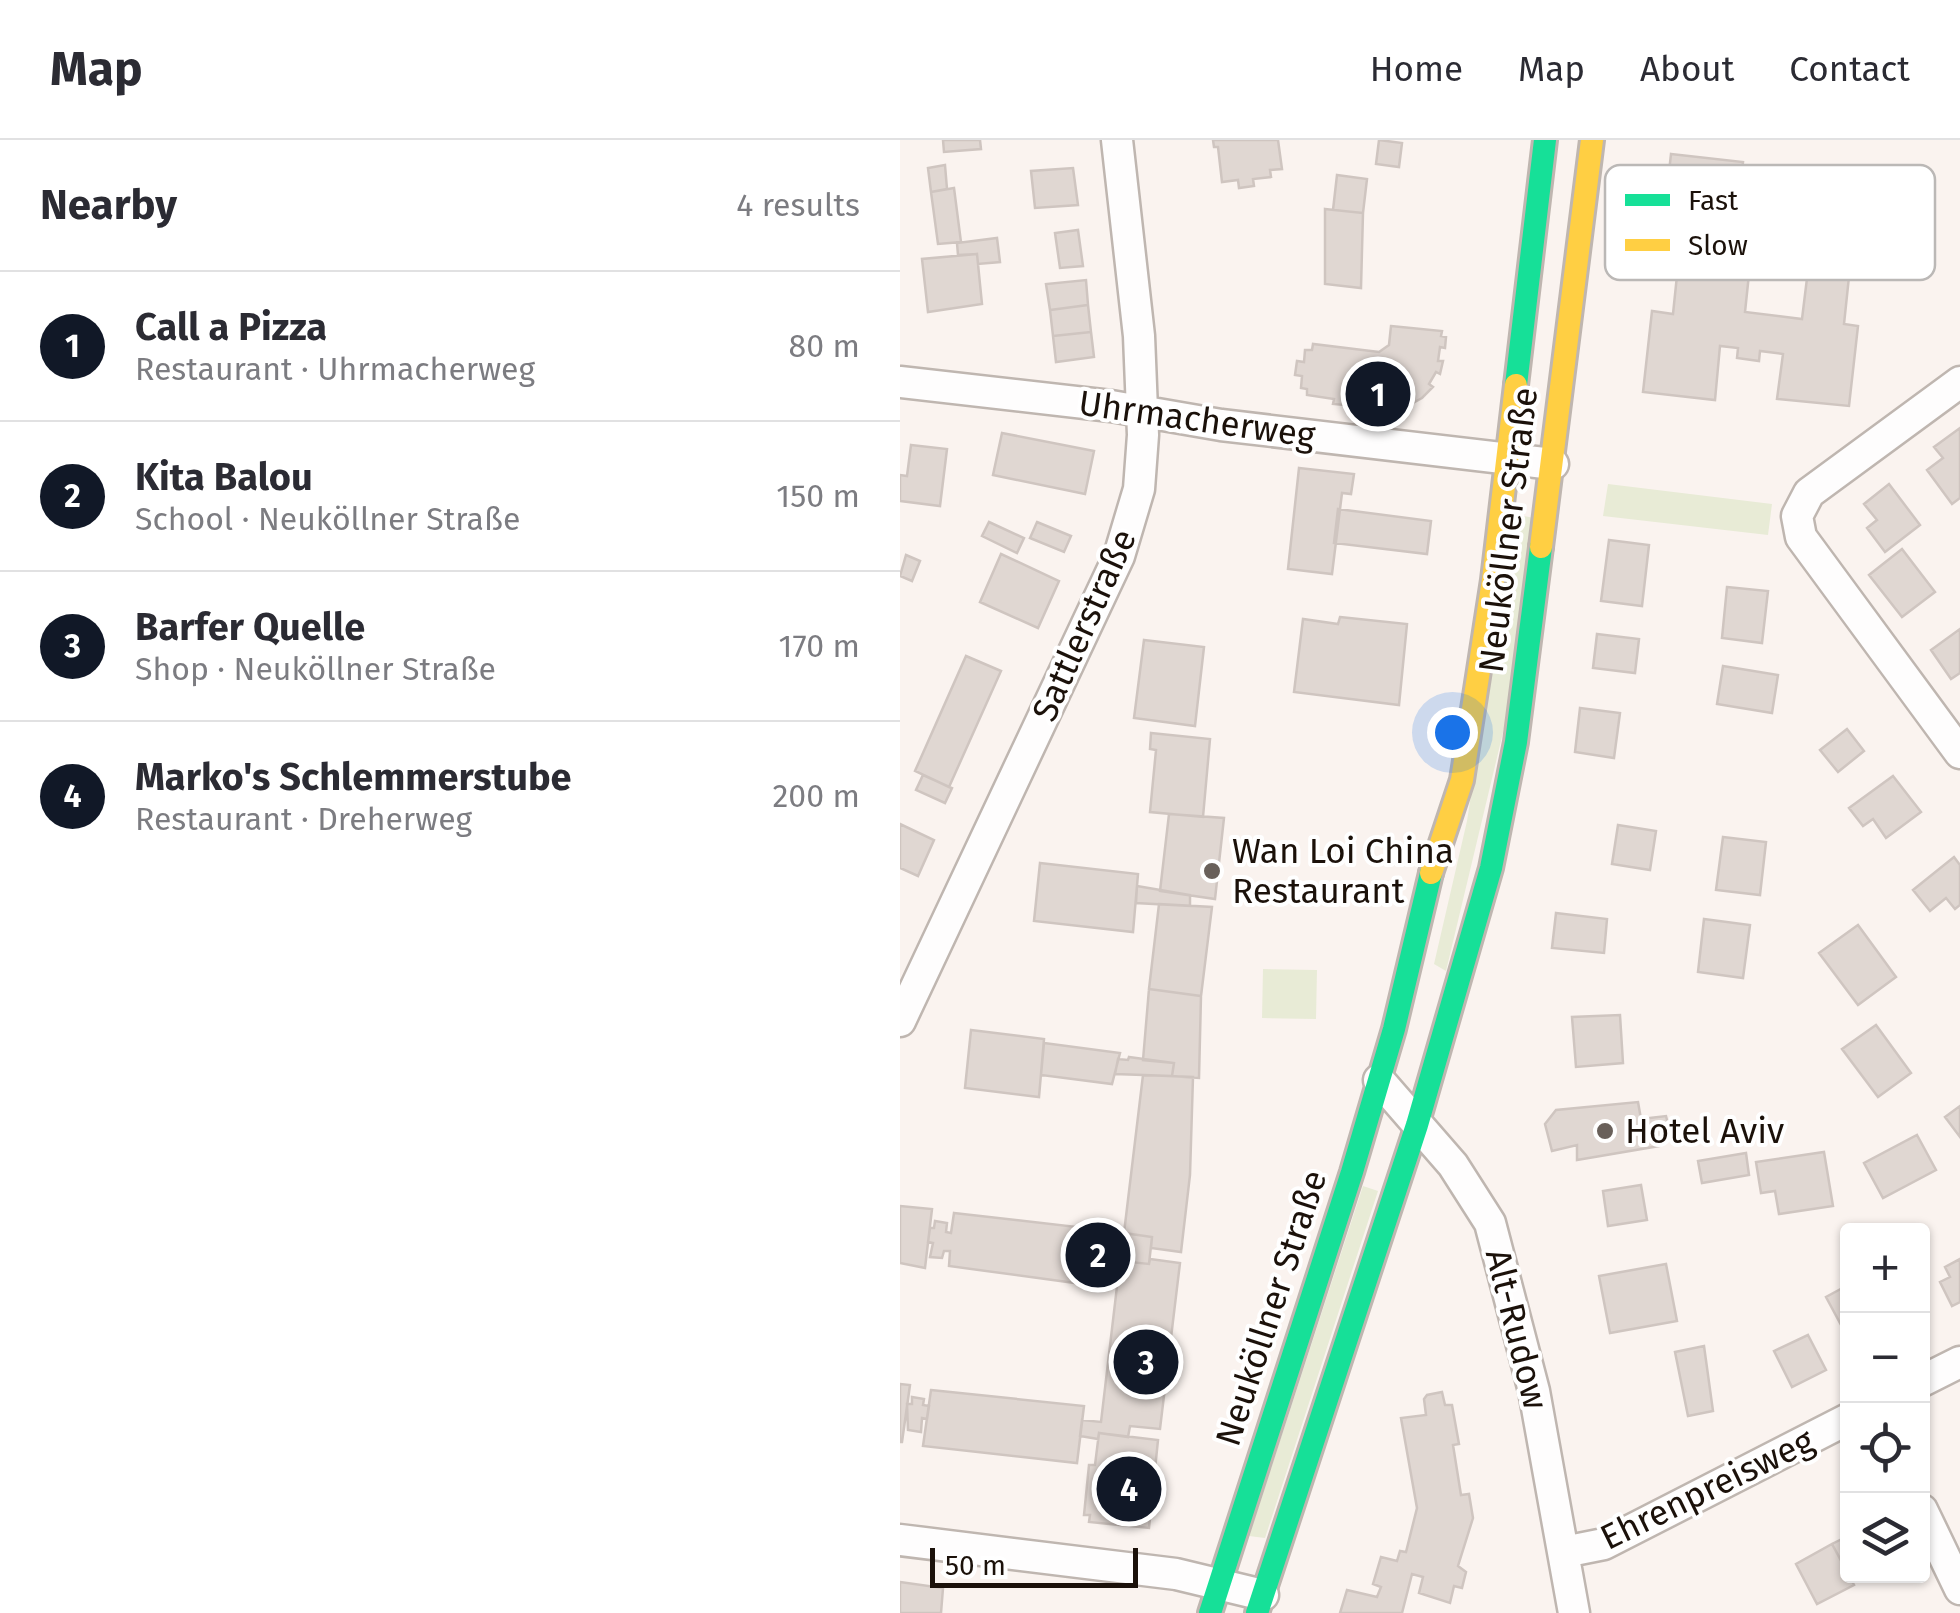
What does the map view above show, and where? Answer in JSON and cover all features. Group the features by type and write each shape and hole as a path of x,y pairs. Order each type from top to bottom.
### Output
{"main road":[{"name":"Neuköllner Straße","path":"1210,1613 1380,1080 1430,876 1462,780 1480,681 1545,140"},
{"name":"Neuköllner Straße","path":"1260,1604 1416,1125 1491,868 1516,742 1592,140"},
{"path":"1409,966 1459,982"}],"street":[{"name":"Sattlerstraße","path":"900,1021 1119,556 1139,489 1139,336 1117,140"},
{"name":"Uhrmacherweg","path":"900,382 1553,464"},
{"path":"1960,382 1809,493 1798,516 1802,537 1960,753"},
{"name":"Alt-Rudow","path":"1380,1080 1453,1165 1490,1223 1534,1391 1574,1613"},
{"path":"1930,1377 1960,1362"},
{"name":"Ehrenpreisweg","path":"1564,1552 1604,1544 1840,1423"},
{"path":"1930,1521 1952,1550 1960,1589"},
{"path":"900,1540 1176,1574 1219,1582 1260,1604"}],"green space":[{"path":"1608,484 1772,504 1768,535 1603,516"},
{"path":"1514,514 1534,518 1511,699 1446,971 1434,964 1467,821"},
{"path":"1263,969 1317,970 1316,1019 1262,1018"},
{"path":"1363,1186 1378,1191 1265,1538 1249,1536"}],"building":[{"path":"943,140 980,140 981,149 944,152"},
{"path":"1213,140 1278,140 1282,169 1270,170 1271,177 1253,179 1254,186 1239,188 1238,180 1222,182 1218,147 1214,147"},
{"path":"1379,140 1402,143 1399,167 1376,164"},
{"path":"1671,154 1743,162 1743,165 1670,165"},
{"path":"945,165 947,189 931,192 928,168"},
{"path":"1073,168 1078,205 1035,208 1031,171"},
{"path":"1337,175 1367,179 1363,213 1333,210"},
{"path":"954,188 961,242 938,244 931,192"},
{"path":"1325,209 1363,213 1361,288 1325,284"},
{"path":"1078,230 1083,266 1060,268 1055,233"},
{"path":"997,238 1000,262 978,264 977,254 958,255 957,243"},
{"path":"977,254 982,304 928,312 922,259"},
{"path":"1086,280 1088,305 1050,310 1046,284"},
{"path":"1677,280 1748,280 1745,312 1802,319 1807,280 1849,280 1844,324 1858,326 1849,406 1777,399 1783,354 1760,351 1759,361 1737,358 1738,348 1720,346 1715,400 1643,392 1652,311 1673,314"},
{"path":"1088,305 1091,332 1053,336 1050,310"},
{"path":"1391,326 1442,331 1441,336 1446,337 1445,348 1440,347 1440,374 1436,372 1429,384 1433,387 1422,398 1409,405 1407,401 1394,405 1394,409 1369,403 1369,408 1345,400 1344,405 1333,404 1334,399 1307,395 1307,389 1301,388 1302,376 1295,375 1297,361 1304,362 1305,350 1312,350 1313,344 1379,352 1389,345"},
{"path":"1091,332 1094,357 1056,362 1053,336"},
{"path":"1960,428 1960,498 1952,504 1927,470 1943,458 1934,447"},
{"path":"1002,433 1094,451 1085,494 993,475"},
{"path":"911,445 947,449 940,506 900,501 900,475 907,476"},
{"path":"1299,468 1354,474 1351,494 1342,493 1332,574 1288,569"},
{"path":"1889,484 1920,525 1885,552 1867,528 1877,520 1864,504"},
{"path":"1338,509 1431,521 1427,554 1334,543"},
{"path":"989,522 1024,538 1017,553 982,536"},
{"path":"1037,522 1071,536 1064,552 1030,538"},
{"path":"1609,540 1649,545 1642,606 1601,601"},
{"path":"1902,549 1935,592 1902,617 1869,575"},
{"path":"1001,554 1059,581 1038,628 980,602"},
{"path":"906,555 920,561 912,581 900,576"},
{"path":"1727,587 1768,591 1762,643 1722,638"},
{"path":"1340,617 1407,624 1399,705 1294,692 1303,619 1338,624"},
{"path":"1960,629 1960,673 1951,679 1931,650"},
{"path":"1597,634 1639,639 1635,673 1593,668"},
{"path":"1144,640 1204,647 1195,726 1134,718"},
{"path":"966,656 1001,671 949,787 915,771"},
{"path":"1723,666 1778,675 1772,713 1717,704"},
{"path":"1580,708 1620,713 1614,758 1575,752"},
{"path":"1847,729 1864,751 1838,772 1820,750"},
{"path":"1151,733 1210,739 1203,817 1150,812 1156,750 1150,749"},
{"path":"923,775 952,788 945,803 916,790"},
{"path":"1893,776 1921,812 1886,838 1873,819 1863,826 1849,808"},
{"path":"1169,814 1224,818 1215,899 1160,891"},
{"path":"900,824 934,840 918,876 900,868"},
{"path":"1618,825 1656,831 1650,870 1612,864"},
{"path":"1723,837 1766,842 1760,895 1716,890"},
{"path":"1954,857 1960,865 1960,905 1955,909 1946,898 1930,911 1913,890"},
{"path":"1040,863 1138,874 1133,932 1034,921"},
{"path":"1137,886 1190,895 1190,906 1136,903"},
{"path":"1159,904 1212,907 1201,996 1149,989"},
{"path":"1556,913 1607,919 1604,953 1552,948"},
{"path":"1704,919 1750,925 1743,978 1698,972"},
{"path":"1858,925 1896,977 1858,1005 1819,953"},
{"path":"1149,989 1201,996 1199,1078 1172,1076 1174,1063 1143,1060"},
{"path":"1620,1015 1623,1063 1576,1067 1572,1017"},
{"path":"1876,1025 1911,1073 1878,1097 1842,1049"},
{"path":"971,1030 1044,1039 1039,1097 965,1088"},
{"path":"1044,1043 1120,1053 1112,1084 1041,1075"},
{"path":"1118,1059 1174,1063 1172,1076 1115,1074"},
{"path":"1143,1075 1193,1077 1190,1175 1181,1252 1151,1248 1152,1237 1124,1233"},
{"path":"1638,1102 1641,1119 1666,1116 1670,1132 1659,1146 1577,1160 1577,1145 1552,1151 1545,1124 1556,1110"},
{"path":"1960,1106 1960,1137 1945,1117"},
{"path":"1917,1135 1936,1170 1883,1198 1864,1163"},
{"path":"1824,1152 1833,1206 1779,1214 1775,1191 1761,1193 1756,1162"},
{"path":"1746,1153 1749,1175 1702,1183 1698,1161"},
{"path":"1641,1185 1647,1220 1608,1226 1603,1191"},
{"path":"900,1206 932,1209 925,1268 900,1263"},
{"path":"954,1213 1103,1230 1102,1243 1122,1244 1124,1233 1152,1237 1149,1264 1101,1259 1097,1286 949,1266 950,1251 944,1251 942,1258 930,1257 933,1243 928,1242 935,1221 947,1223 946,1232 951,1233"},
{"path":"1150,1259 1180,1263 1160,1429 1130,1426 1128,1437 1099,1433 1098,1439 1080,1436 1082,1420 1101,1422 1120,1261 1149,1264"},
{"path":"1960,1259 1960,1302 1952,1306 1940,1282 1950,1277 1945,1267"},
{"path":"1666,1264 1677,1321 1610,1333 1599,1276"},
{"path":"1840,1289 1840,1323 1826,1297"},
{"path":"1808,1335 1826,1370 1792,1387 1774,1351"},
{"path":"1704,1346 1713,1411 1688,1416 1675,1352"},
{"path":"900,1384 910,1385 902,1442 900,1442"},
{"path":"931,1390 1084,1406 1077,1463 923,1446"},
{"path":"1442,1392 1445,1405 1452,1405 1459,1444 1453,1445 1461,1495 1469,1494 1473,1518 1458,1566 1466,1572 1462,1588 1454,1586 1450,1603 1419,1593 1423,1577 1412,1574 1402,1613 1340,1613 1347,1590 1377,1597 1381,1587 1373,1584 1381,1557 1397,1561 1400,1551 1406,1552 1417,1508 1401,1418 1426,1415 1424,1399"},
{"path":"912,1397 924,1399 923,1405 929,1406 927,1419 922,1418 921,1432 908,1430 907,1404 912,1404"},
{"path":"1099,1433 1158,1440 1149,1528 1089,1522 1090,1515 1084,1515 1089,1465 1095,1465"},
{"path":"1840,1540 1840,1558 1832,1544"},
{"path":"1832,1544 1840,1559 1840,1583 1854,1585 1817,1604 1796,1564"},
{"path":"900,1582 943,1588 941,1613 900,1613"}],"traffic: fast":[{"path":"1516,385 1545,140"},
{"path":"1257,1613 1417,1125 1491,868 1516,742 1541,547"},
{"path":"1210,1613 1352,1172 1394,1029 1431,873"}],"traffic: slow":[{"path":"1541,547 1592,140"},
{"path":"1431,873 1462,780 1493,580 1516,385"}],"place":[{"name":"Call a Pizza","path":"1378,394"},
{"name":"Wan Loi China Restaurant","path":"1212,871"},
{"name":"Hotel Aviv","path":"1605,1131"},
{"name":"Kita Balou","path":"1098,1255"},
{"name":"Barfer Quelle","path":"1146,1362"},
{"name":"Marko's Schlemmerstube","path":"1129,1489"}]}
